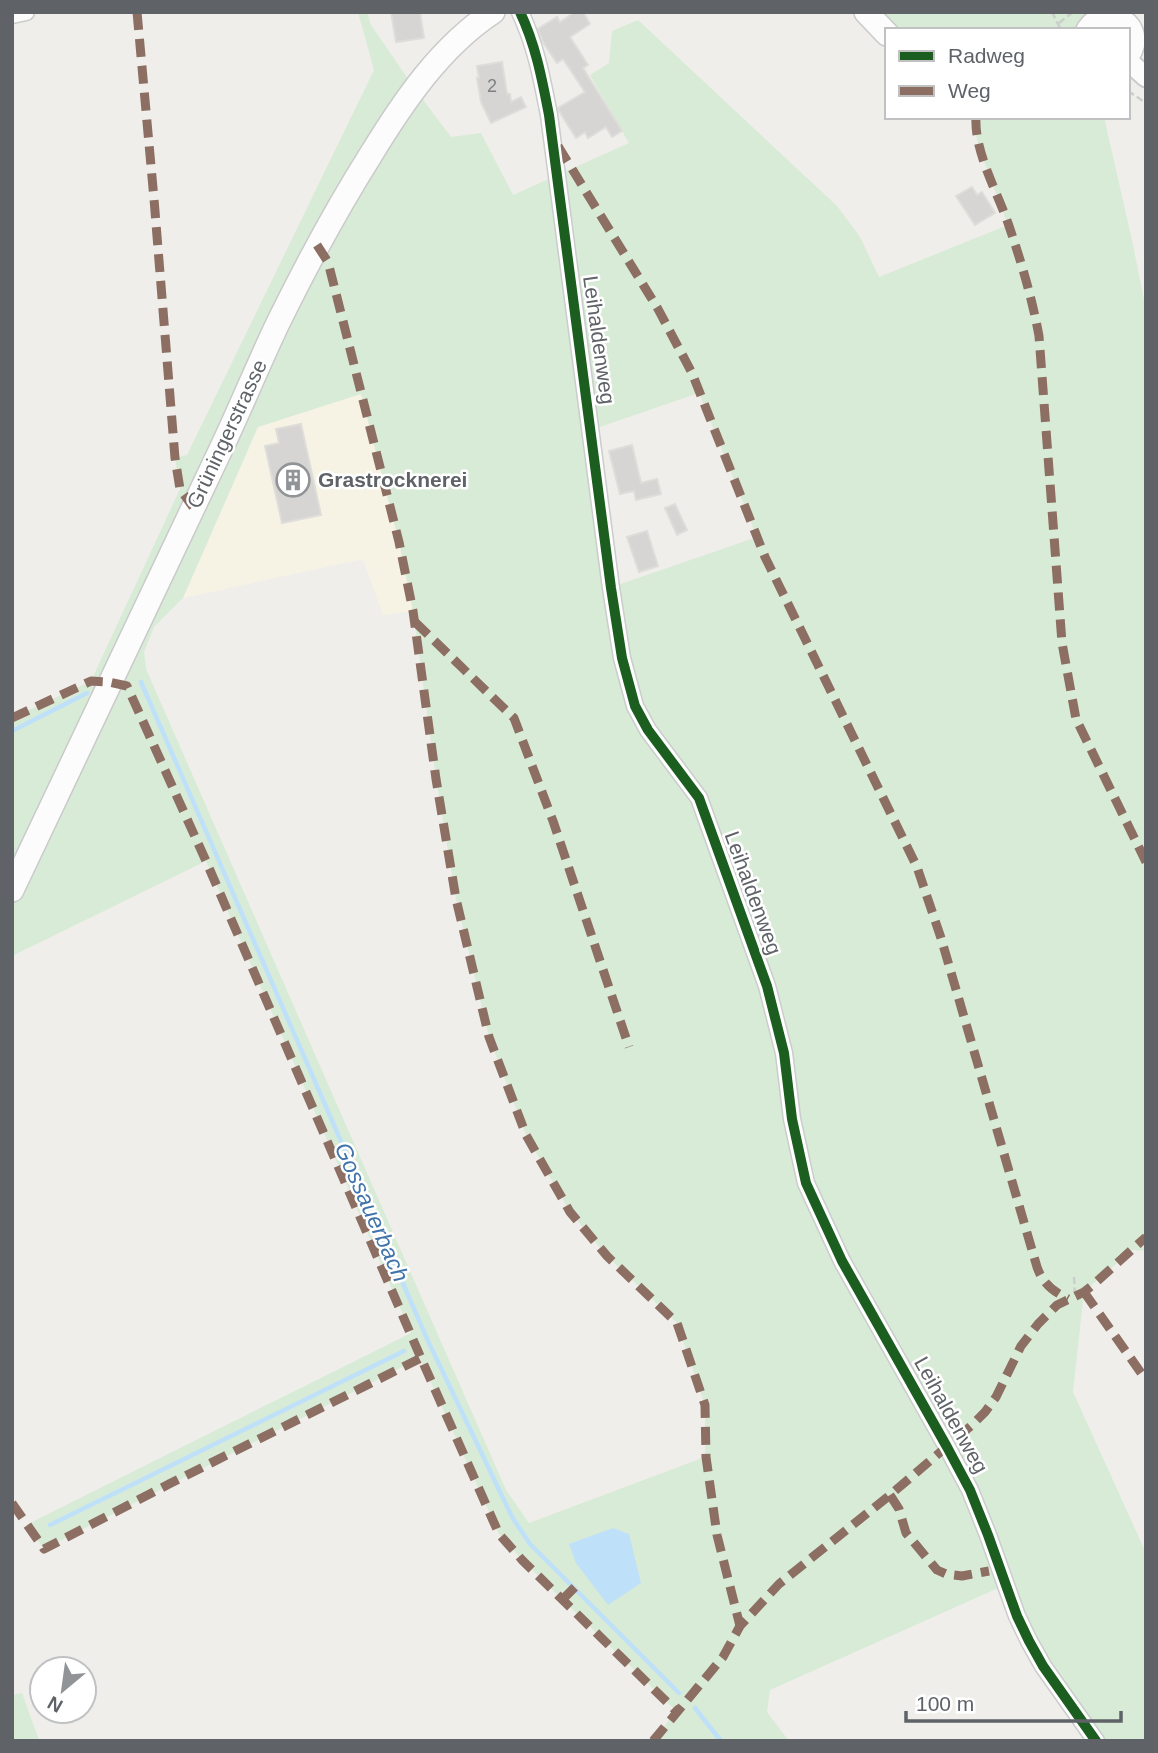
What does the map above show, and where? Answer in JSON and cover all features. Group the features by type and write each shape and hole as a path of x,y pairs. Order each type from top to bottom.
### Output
{"main road":[{"name":"Grüningerstrasse","path":"12,890 317,245 389,124 415,89 451,47 493,12"},
{"path":"866,12 885,32"},
{"path":"1084,19 1109,16 1119,19 1132,18 1133,41 1130,52"}],"street":[{"path":"12,15 26,12"},
{"name":"Leihaldenweg","path":"520,12 540,65 553,138 611,588 622,658 635,706 648,730 699,798 767,986 784,1053 792,1119 806,1184 842,1261 970,1490 1026,1635 1043,1665 1096,1741"},
{"path":"1130,63 1146,78"}],"path":[{"path":"1052,12 1060,28"},
{"path":"1059,23 1084,19"},
{"path":"1130,92 1146,103"},
{"path":"1074,1277 1074,1296"}],"shaded area":[{"path":"361,393 399,542 413,611 383,615 363,559 183,598 258,427"}],"green space":[{"path":"358,12 367,12 371,25 451,137 481,133 513,195 629,143 590,75 609,63 612,31 638,20 837,206 860,237 879,277 1008,225 980,151 976,119 1104,119 1146,310 1146,1251 1132,1250 1084,1292 1073,1392 1146,1553 1146,1741 1096,1741 1066,1699 1005,1585 770,1690 767,1712 789,1741 653,1741 676,1711 523,1561 499,1534 420,1358 44,1549 26,1525 411,1333 206,861 12,956 12,718 91,681 180,489 175,458 187,455 374,70","holes":["699,393 757,537 612,587 591,430","361,394 399,542 413,611 456,899 489,1037 526,1135 570,1212 607,1256 677,1323 705,1405 705,1457 529,1523 506,1490 146,669 144,652 154,627 183,598 258,427"]},
{"path":"866,12 1082,12 1093,22 1089,28 885,28"},
{"path":"22,1693 28,1710 28,1725 34,1725 38,1741 12,1741 12,1695"}],"water":[{"path":"613,1528 629,1534 641,1583 608,1605 576,1563 569,1544"}],"building":[{"path":"391,12 420,12 424,38 396,42"},
{"path":"575,12 583,12 590,24 570,37 588,65 583,68 622,131 612,137 606,127 588,138 585,132 576,138 558,108 585,92 563,59 557,63 538,29 557,17 560,22"},
{"path":"502,62 507,94 510,94 511,102 521,97 526,107 491,123 481,102 477,66"},
{"path":"972,187 977,195 982,192 995,213 975,225 956,196"},
{"name":"Grastrocknerei","path":"301,424 321,515 282,523 265,446 279,443 276,429"},
{"path":"632,445 641,483 657,479 661,494 636,500 634,491 620,494 609,451"},
{"path":"675,504 687,530 677,535 665,508"},
{"path":"647,531 658,566 639,572 627,537"}],"waterway":[{"name":"Gossauerbach","path":"141,682 428,1341 512,1517 530,1544 679,1693"},
{"name":"Gossauerbach","path":"12,731 87,693"},
{"path":"50,1525 404,1351"},
{"name":"Gossauerbach","path":"695,1708 721,1741"}],"marked path":[{"path":"137,12 175,458 180,489 193,507"},
{"path":"976,119 983,158 1018,253 1039,336 1062,643 1076,719 1146,862"},
{"path":"558,146 658,309 692,373 765,557 917,867 941,938 1037,1267 1049,1286 1068,1299"},
{"path":"317,245 328,262 399,542 413,611 456,899 489,1037 526,1135 570,1212 607,1256 677,1323 705,1405 706,1457 717,1535 740,1626"},
{"path":"415,622 514,718 553,821 629,1047"},
{"path":"12,718 91,681 127,686 499,1534 523,1561 676,1711"},
{"path":"653,1741 723,1657 740,1626 779,1584 972,1425 996,1397 1021,1346 1038,1324 1057,1305 1094,1284 1146,1237"},
{"path":"1084,1292 1146,1380"},
{"path":"12,1503 44,1549 421,1358"},
{"path":"890,1495 899,1509 906,1533 937,1570 962,1576 989,1571"},
{"path":"562,1600 581,1581"}],"cycle path":[{"path":"520,12 534,50 549,115 611,588 622,658 635,706 648,730 699,798 767,986 784,1053 792,1119 806,1183 842,1261 970,1490 1029,1641 1043,1666 1096,1741"}],"place":[{"name":"Grastrocknerei","path":"293,480"}]}
